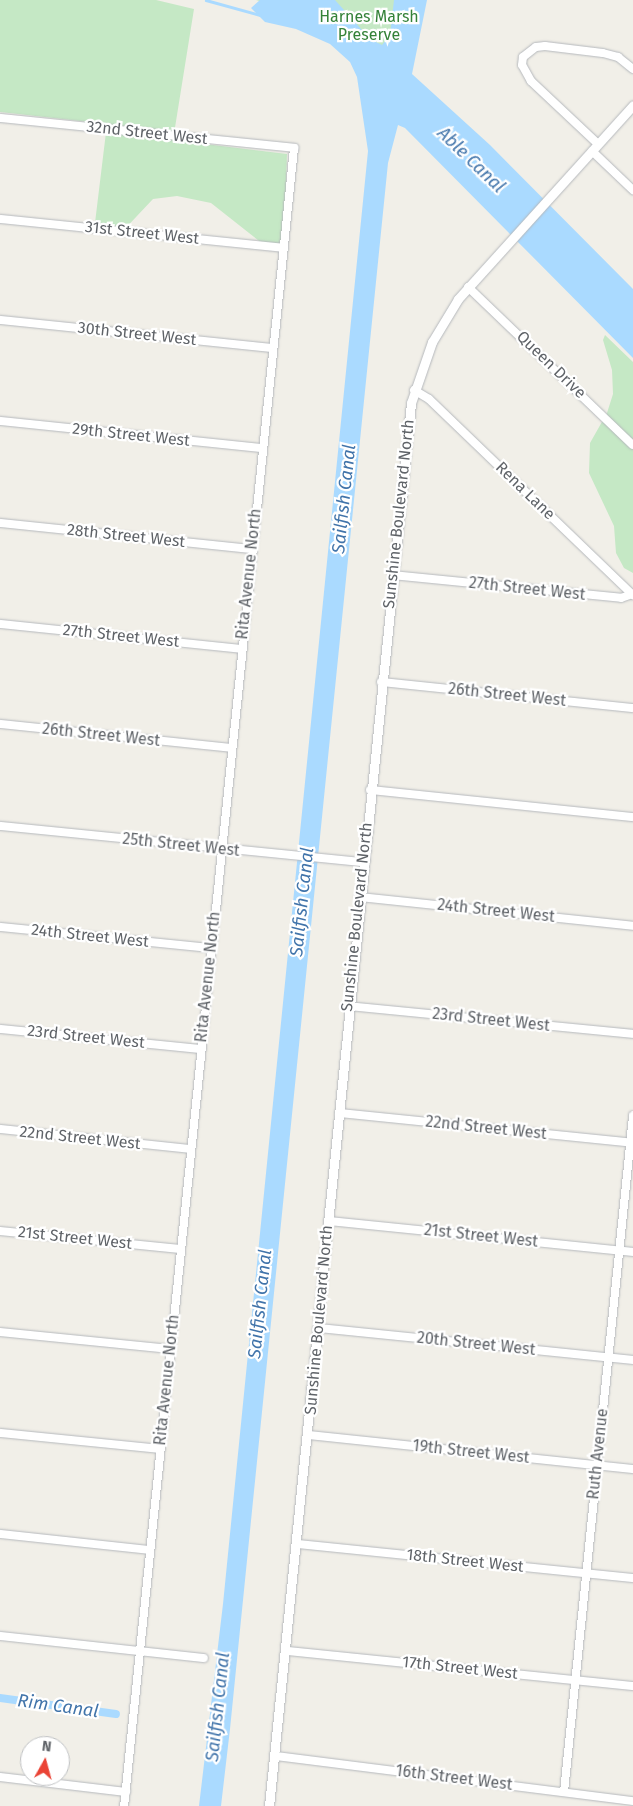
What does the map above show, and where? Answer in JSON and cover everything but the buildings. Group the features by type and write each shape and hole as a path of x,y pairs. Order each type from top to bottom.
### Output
{"street":[{"path":"633,69 618,58 603,53 545,46 536,47 523,57 522,66 531,82 633,190"},
{"name":"Sunshine Boulevard North","path":"270,1806 319,1328 362,862 407,427 414,390 432,342 448,313 468,287 549,201 633,105"},
{"name":"32nd Street West","path":"0,118 294,148"},
{"name":"Rita Avenue North","path":"124,1806 294,148"},
{"name":"31st Street West","path":"0,219 284,248"},
{"name":"Queen Drive","path":"468,287 633,445"},
{"name":"30th Street West","path":"0,320 273,348"},
{"name":"Rena Lane","path":"414,390 428,399 632,594"},
{"name":"29th Street West","path":"0,421 262,448"},
{"name":"28th Street West","path":"0,523 252,548"},
{"name":"27th Street West","path":"392,575 621,598 632,594"},
{"name":"27th Street West","path":"0,624 242,649"},
{"name":"26th Street West","path":"381,682 633,708"},
{"name":"26th Street West","path":"0,724 232,748"},
{"path":"370,790 633,817"},
{"name":"25th Street West","path":"0,826 362,862"},
{"name":"24th Street West","path":"359,897 633,926"},
{"name":"24th Street West","path":"0,927 211,948"},
{"name":"23rd Street West","path":"348,1006 633,1034"},
{"name":"23rd Street West","path":"0,1028 201,1049"},
{"name":"22nd Street West","path":"339,1113 632,1143"},
{"name":"Ruth Avenue","path":"564,1792 632,1143 633,1116"},
{"name":"22nd Street West","path":"0,1130 190,1149"},
{"name":"21st Street West","path":"329,1221 633,1252"},
{"name":"21st Street West","path":"0,1230 180,1249"},
{"name":"20th Street West","path":"319,1328 633,1360"},
{"path":"0,1332 170,1349"},
{"path":"0,1433 160,1449"},
{"name":"19th Street West","path":"308,1435 633,1469"},
{"path":"0,1534 149,1550"},
{"name":"18th Street West","path":"297,1544 633,1578"},
{"path":"0,1636 139,1649 204,1658"},
{"name":"17th Street West","path":"286,1651 633,1686"},
{"name":"16th Street West","path":"276,1756 633,1801"},
{"path":"0,1777 126,1792"}],"green space":[{"path":"0,0 156,0 194,9 173,140 287,154 284,249 263,244 211,203 177,196 153,199 120,234 94,231 107,124 0,112"},
{"name":"Harnes Marsh Preserve","path":"256,0 401,0 384,78 329,22"},
{"path":"605,335 633,362 633,573 624,568 616,553 614,526 589,473 590,443 607,413 613,394 612,370 603,340"}],"water":[{"path":"260,0 335,0 370,39 382,45 390,35 394,0 427,0 412,74 490,145 633,289 633,358 405,128 398,125 388,163 221,1806 199,1806 223,1604 368,151 357,77 350,62 330,44 296,29 265,22 251,8"}],"waterway":[{"path":"206,0 260,15"},
{"name":"Rim Canal","path":"0,1698 116,1714"}],"water label":[{"name":"Able Canal","path":"471,160"},
{"name":"Sailfish Canal","path":"344,499"},
{"name":"Sailfish Canal","path":"302,902"},
{"name":"Sailfish Canal","path":"260,1304"},
{"name":"Sailfish Canal","path":"218,1707"}]}
